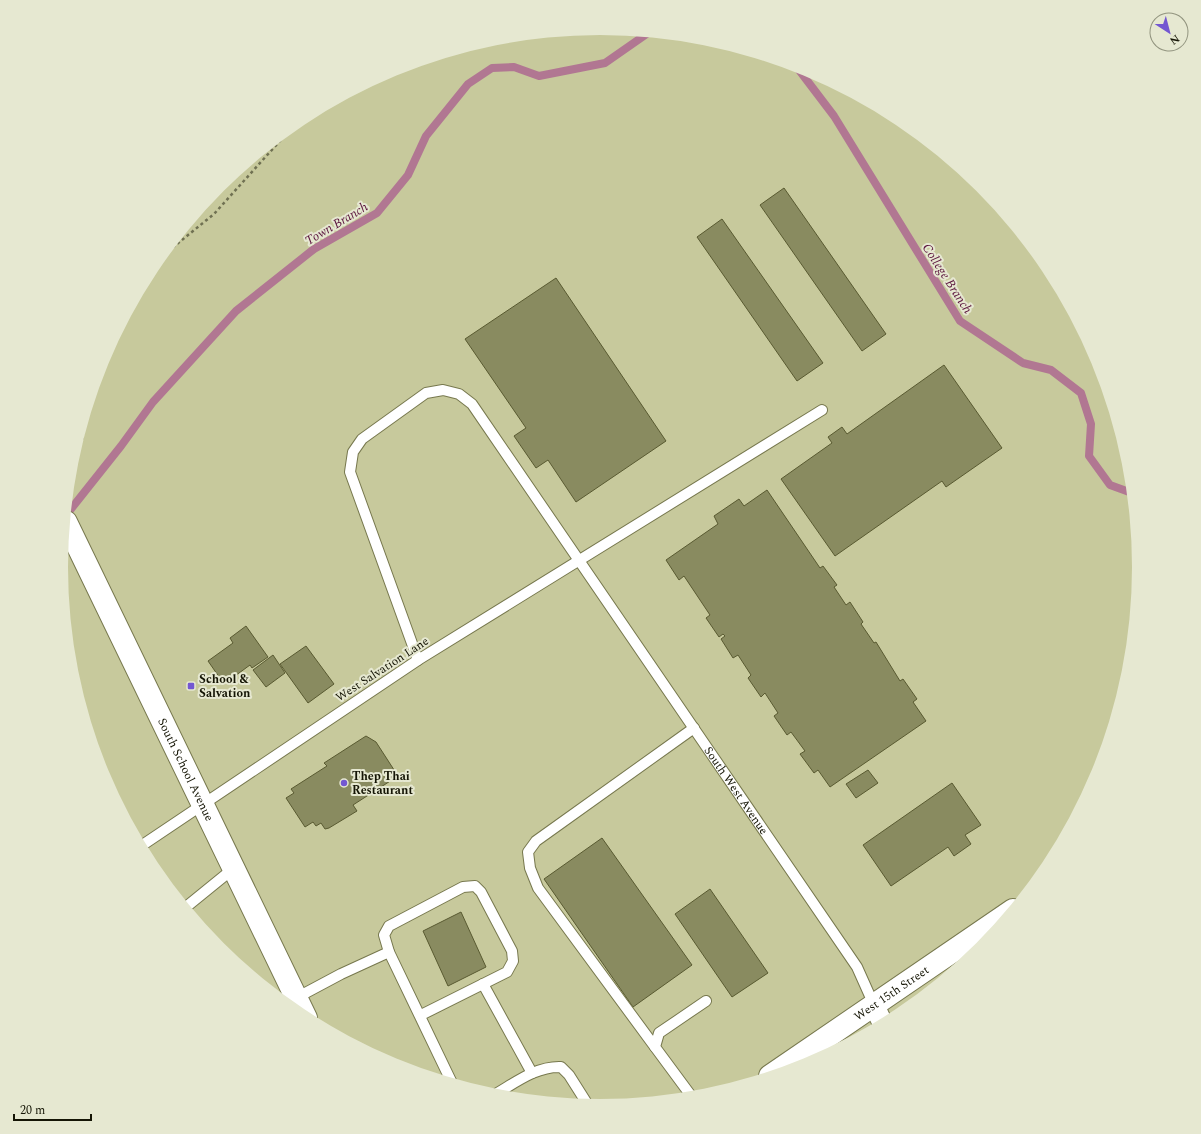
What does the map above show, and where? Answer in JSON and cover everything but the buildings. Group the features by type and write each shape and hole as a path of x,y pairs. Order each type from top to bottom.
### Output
{"main road":[{"name":"South School Avenue","path":"70,531 300,1005"},
{"name":"West 15th Street","path":"784,1067 998,920"}],"street":[{"name":"South West Avenue","path":"874,1005 881,1019"}],"lane":[{"name":"South West Avenue","path":"418,660 350,472 353,452 362,438 426,393 443,390 459,394 472,404 857,967 874,1005"},
{"name":"West Salvation Lane","path":"146,843 418,660 580,562 822,410"},
{"path":"688,1091 538,888 530,868 528,852 536,841 694,728"},
{"path":"189,904 234,868"},
{"path":"421,1015 507,972 513,961 512,951 481,892 475,886 463,887 389,926 384,935 390,952 449,1077"},
{"path":"296,998 341,974 390,952"},
{"path":"483,984 532,1073"},
{"path":"655,1047 659,1034 706,1001"},
{"path":"503,1090 532,1073 550,1067 561,1067 569,1075 584,1099"}],"path":[{"path":"176,245 214,214 274,147"}],"waterway":[{"name":"Town Branch","path":"72,508 121,446 153,402 236,311 314,249 377,213 408,175 426,136 468,84 492,68 514,67 539,76 605,63 642,37"},
{"name":"College Branch","path":"802,74 834,116 960,321 1023,363 1051,370 1081,393 1091,424 1089,456 1110,485 1127,491"}],"place":[{"name":"School & Salvation","path":"191,686"},
{"name":"Thep Thai Restaurant","path":"344,783"}]}
